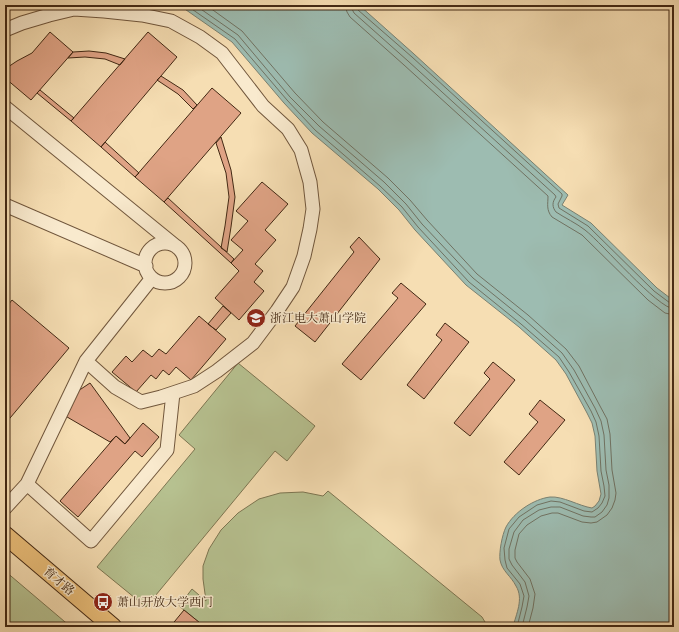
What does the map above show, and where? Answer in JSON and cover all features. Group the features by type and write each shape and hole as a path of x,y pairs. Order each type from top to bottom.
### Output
{"main road":[{"name":"育才路","path":"5,535 113,627"}],"street":[{"path":"5,30 49,14 74,9 104,10 142,15 171,21 200,37 222,53 264,106 288,129 301,150 310,182 313,209 304,256 293,287 277,312 253,343 217,371 194,386 142,402 114,387 86,361"},
{"path":"5,107 178,248 182,252 185,258 185,264 184,271 181,276 176,280 164,283 152,278 148,273 146,266 148,253 159,244 172,244 178,248"},
{"path":"5,205 146,266"},
{"path":"5,508 27,484 86,361 152,278"},
{"path":"27,484 91,541 167,450 173,393"}],"green space":[{"path":"238,363 315,426 287,461 275,451 146,607 97,567 195,449 179,435"},
{"path":"328,491 482,617 488,627 205,627 179,606 192,589 206,601 203,566 209,549 221,530 238,513 259,499 280,493 303,492 323,496"},
{"path":"5,571 71,627 6,627"}],"water":[{"path":"179,5 359,5 568,195 562,205 591,223 657,288 674,301 674,627 513,627 519,606 519,596 514,582 501,564 500,560 500,548 503,534 510,521 519,511 531,503 544,498 560,498 592,508 599,501 601,494 597,471 595,436 592,423 587,413 566,374 556,360 519,327 466,285 415,230 399,210 378,189 312,133 284,103 232,42"}],"building":[{"path":"50,32 73,52 31,100 5,78 5,69 32,53"},
{"path":"148,32 177,57 101,147 71,121"},
{"path":"89,51 106,53 125,59 120,65 105,59 85,57 68,58 73,52"},
{"path":"161,76 183,90 197,105 193,109 178,94 157,80"},
{"path":"212,88 241,113 164,202 135,177"},
{"path":"40,90 74,118 71,121 37,93"},
{"path":"221,137 231,170 235,197 227,252 221,248 229,197 226,173 216,143"},
{"path":"105,142 139,173 135,177 101,147"},
{"path":"262,182 288,204 265,230 276,240 255,264 263,271 254,282 264,291 239,320 215,298 239,271 231,263 243,250 231,240 248,221 236,211"},
{"path":"168,198 234,259 231,263 164,202"},
{"path":"359,237 380,259 315,342 295,326 354,252 350,247"},
{"path":"401,283 426,304 361,380 342,364 398,298 392,293"},
{"path":"12,300 69,348 5,424 5,309"},
{"path":"223,306 231,313 216,330 208,324"},
{"path":"199,316 226,339 191,380 176,367 169,375 163,370 156,379 151,375 136,392 112,372 126,356 132,362 143,350 152,357 159,349 166,354"},
{"path":"445,323 469,342 424,399 407,385 442,340 436,335"},
{"path":"493,362 515,380 470,436 454,423 490,379 484,373"},
{"path":"90,383 130,438 125,444 116,436 110,442 62,414 78,391"},
{"path":"540,400 565,420 519,475 504,462 538,422 529,414"},
{"path":"143,423 159,437 142,457 135,451 78,517 60,501 116,436 125,444"},
{"path":"184,610 205,627 170,627"}],"place":[{"name":"浙江电大萧山学院","path":"256,318"},
{"name":"萧山开放大学西门","path":"103,602"}]}
